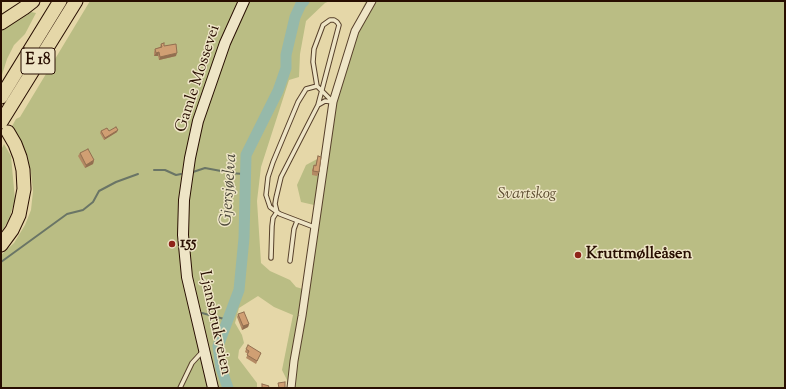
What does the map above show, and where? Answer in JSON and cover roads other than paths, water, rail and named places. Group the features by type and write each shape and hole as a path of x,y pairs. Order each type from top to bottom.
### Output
{"highway":[{"path":"1,23 33,1"},
{"name":"E 18","path":"1,97 60,1"},
{"name":"E 18","path":"3,240 19,215 24,189 23,170 20,158 15,144 5,127 76,1"}],"main road":[{"name":"Gamle Mossevei","path":"188,169 198,121 208,90 228,35 244,1"},
{"name":"Ljansbrukveien","path":"188,169 183,211 185,254 190,292 213,388"}],"street":[{"path":"291,388 333,102 355,31 372,1"}],"lane":[{"path":"270,258 273,218 277,212 275,204 281,177 318,105 322,90 339,26 334,20 330,20 323,25 314,49 313,62 317,86 322,90 333,102"},
{"path":"314,227 277,212 270,207 266,195 268,177 273,162 302,94 306,89 317,86"},
{"path":"318,105 325,102 333,102"},
{"path":"290,262 294,228 297,221"},
{"path":"180,388 192,363 204,350"}],"waterway":[{"name":"Gjersjøelva","path":"228,388 221,368 218,346 239,290 244,238 246,155 278,91 286,68 286,55 295,17 304,1"},
{"path":"193,172 205,168 221,171"},
{"path":"154,170 165,170 176,175 181,174"},
{"path":"228,173 245,174"},
{"path":"1,262 67,214 83,210 93,202 99,191 116,182 138,174"},
{"path":"202,313 228,320"}],"place":[{"name":"155","path":"172,244"},
{"name":"Kruttmølleåsen","path":"578,255"}],"park label":[{"name":"Svartskog","path":"527,195"}]}
